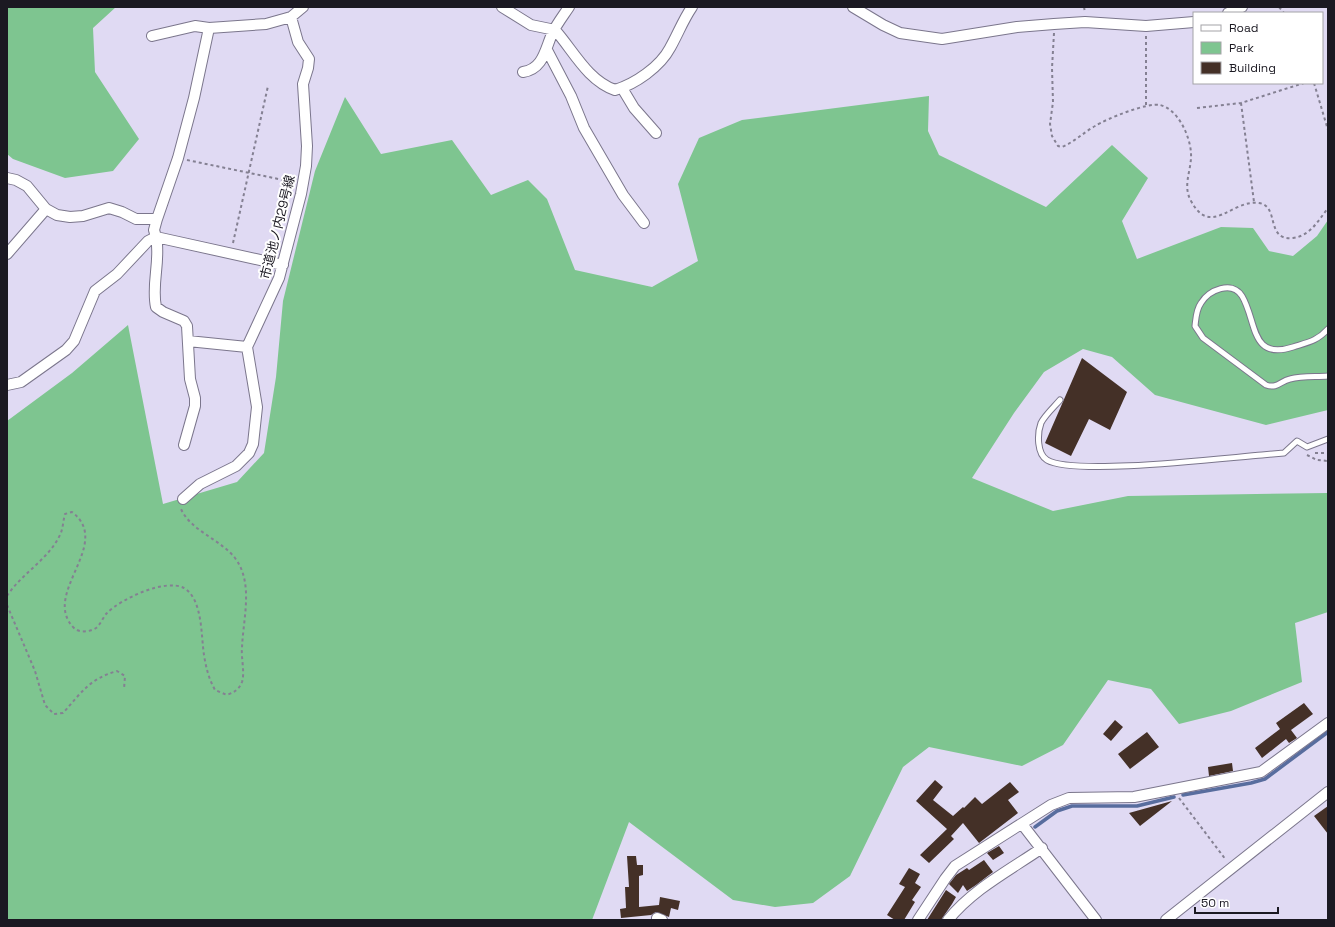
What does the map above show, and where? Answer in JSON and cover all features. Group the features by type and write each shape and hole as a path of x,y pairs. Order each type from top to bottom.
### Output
{"street":[{"path":"152,36 195,26 210,28 266,24 291,17 303,7"},
{"path":"502,7 531,25 555,30 579,61 600,83 615,90 622,88 640,78 660,60 670,49 684,19 692,7"},
{"path":"523,72 536,68 547,50 555,30 569,7"},
{"path":"853,7 883,25 900,33 942,40 1017,27 1054,24 1085,22 1146,26 1193,22"},
{"path":"1230,12 1242,7"},
{"name":"市道池ノ内29号線","path":"246,347 276,288 283,265 302,184 307,146 303,84 309,59 298,42 291,17"},
{"path":"184,444 196,406 190,379 186,323 158,310 156,307 155,293 158,260 154,230 178,158 210,28"},
{"path":"547,50 571,96 584,128 623,195 644,223"},
{"path":"622,88 634,108 656,133"},
{"path":"7,178 16,180 27,186 51,214 70,217 83,216 109,208 122,212 136,219 157,219"},
{"path":"7,254 46,209"},
{"path":"7,385 21,382 66,350 74,340 95,291 132,259 148,241 156,237 283,265"},
{"path":"183,499 200,484 236,466 244,459 251,449 255,431 257,408 246,347 188,341"},
{"path":"918,920 944,879 955,866 1051,805 1069,798 1134,797 1261,772 1328,724"},
{"path":"1166,920 1328,792"},
{"path":"1022,824 1096,920"},
{"path":"948,920 960,905 972,895 1042,848"}],"lane":[{"path":"1328,329 1320,338 1310,342 1283,350 1269,349 1263,345 1255,332 1242,296 1237,290 1223,287 1210,293 1200,304 1195,326 1203,338 1266,386 1272,387 1280,385 1287,379 1297,377 1328,376"},
{"path":"1060,400 1047,414 1040,428 1039,448 1041,454 1047,460 1055,463 1076,466 1124,466 1262,455 1284,453 1298,441 1307,447 1328,439"}],"path":[{"path":"1054,24 1052,68 1053,102 1050,124 1052,136 1058,146 1062,147 1072,143 1096,125 1146,105 1158,104 1165,106 1178,118 1187,137 1191,154 1187,189 1190,199 1201,213 1211,218 1254,202 1262,203 1268,207 1278,234 1284,238 1290,239 1305,235 1313,228 1328,208"},
{"path":"1146,26 1146,105"},
{"path":"1197,108 1241,103 1301,84"},
{"path":"1314,84 1328,130"},
{"path":"230,254 268,86"},
{"path":"1241,103 1254,202"},
{"path":"178,158 302,184"},
{"path":"7,596 15,584 44,557 54,545 61,533 65,514 72,512 79,517 87,535 83,552 64,602 68,619 74,629 83,632 96,628 107,613 124,600 131,597 171,584 185,588 195,601 201,621 208,676 214,690 227,695 238,691 242,680 242,649 246,592 244,575 235,558 218,542 186,519 181,509 183,499"},
{"path":"7,606 35,671 45,705 54,714 63,713 92,681 102,675 117,671 125,676 124,688"},
{"path":"1173,790 1232,867"}],"green space":[{"path":"7,7 116,7 93,28 95,72 139,139 113,171 65,178 13,159 7,154"},
{"path":"929,96 928,131 939,155 1046,207 1112,145 1148,178 1122,221 1137,259 1221,227 1253,228 1269,251 1293,256 1317,236 1328,220 1328,410 1266,425 1155,395 1112,357 1083,349 1044,372 1014,413 972,478 1053,511 1128,496 1328,493 1328,612 1295,623 1302,682 1231,711 1179,724 1151,689 1108,680 1063,745 1022,766 929,747 903,767 850,876 813,903 775,907 733,900 629,822 592,920 7,920 7,421 72,373 128,325 163,504 237,482 264,453 276,377 283,301 315,171 345,97 381,154 452,140 491,195 528,180 547,199 575,270 652,287 698,261 678,184 699,138 742,120"}],"building":[{"path":"1082,358 1127,392 1110,430 1089,419 1071,456 1045,443"},
{"path":"1304,703 1313,714 1291,730 1297,738 1289,743 1286,739 1262,758 1255,748 1280,729 1276,723"},
{"path":"1115,720 1123,727 1111,741 1103,734"},
{"path":"1147,732 1159,747 1130,769 1118,754"},
{"path":"1232,763 1233,771 1209,776 1208,767"},
{"path":"935,780 943,787 933,800 953,816 975,797 982,804 1010,782 1019,792 1008,800 1018,813 979,843 963,823 951,836 954,839 929,863 920,855 947,829 916,801"},
{"path":"1172,801 1140,826 1129,813"},
{"path":"1328,806 1328,834 1314,816"},
{"path":"999,846 1004,853 993,860 987,853"},
{"path":"627,856 636,856 637,865 643,865 643,875 639,876 639,907 659,905 660,897 680,901 678,910 671,908 669,917 656,912 651,915 621,918 620,909 626,908 625,887 629,887"},
{"path":"984,860 993,872 976,885 967,891 963,885 958,893 949,884 956,875 967,868 969,870"},
{"path":"909,868 920,874 915,883 921,887 912,900 915,902 904,920 895,920 887,915 905,887 899,884"},
{"path":"946,890 956,897 952,904 941,920 927,920"}],"waterway":[{"path":"1183,795 1251,783 1265,779 1328,732"},
{"path":"1035,827 1057,811 1072,806 1137,806 1174,797"}]}
